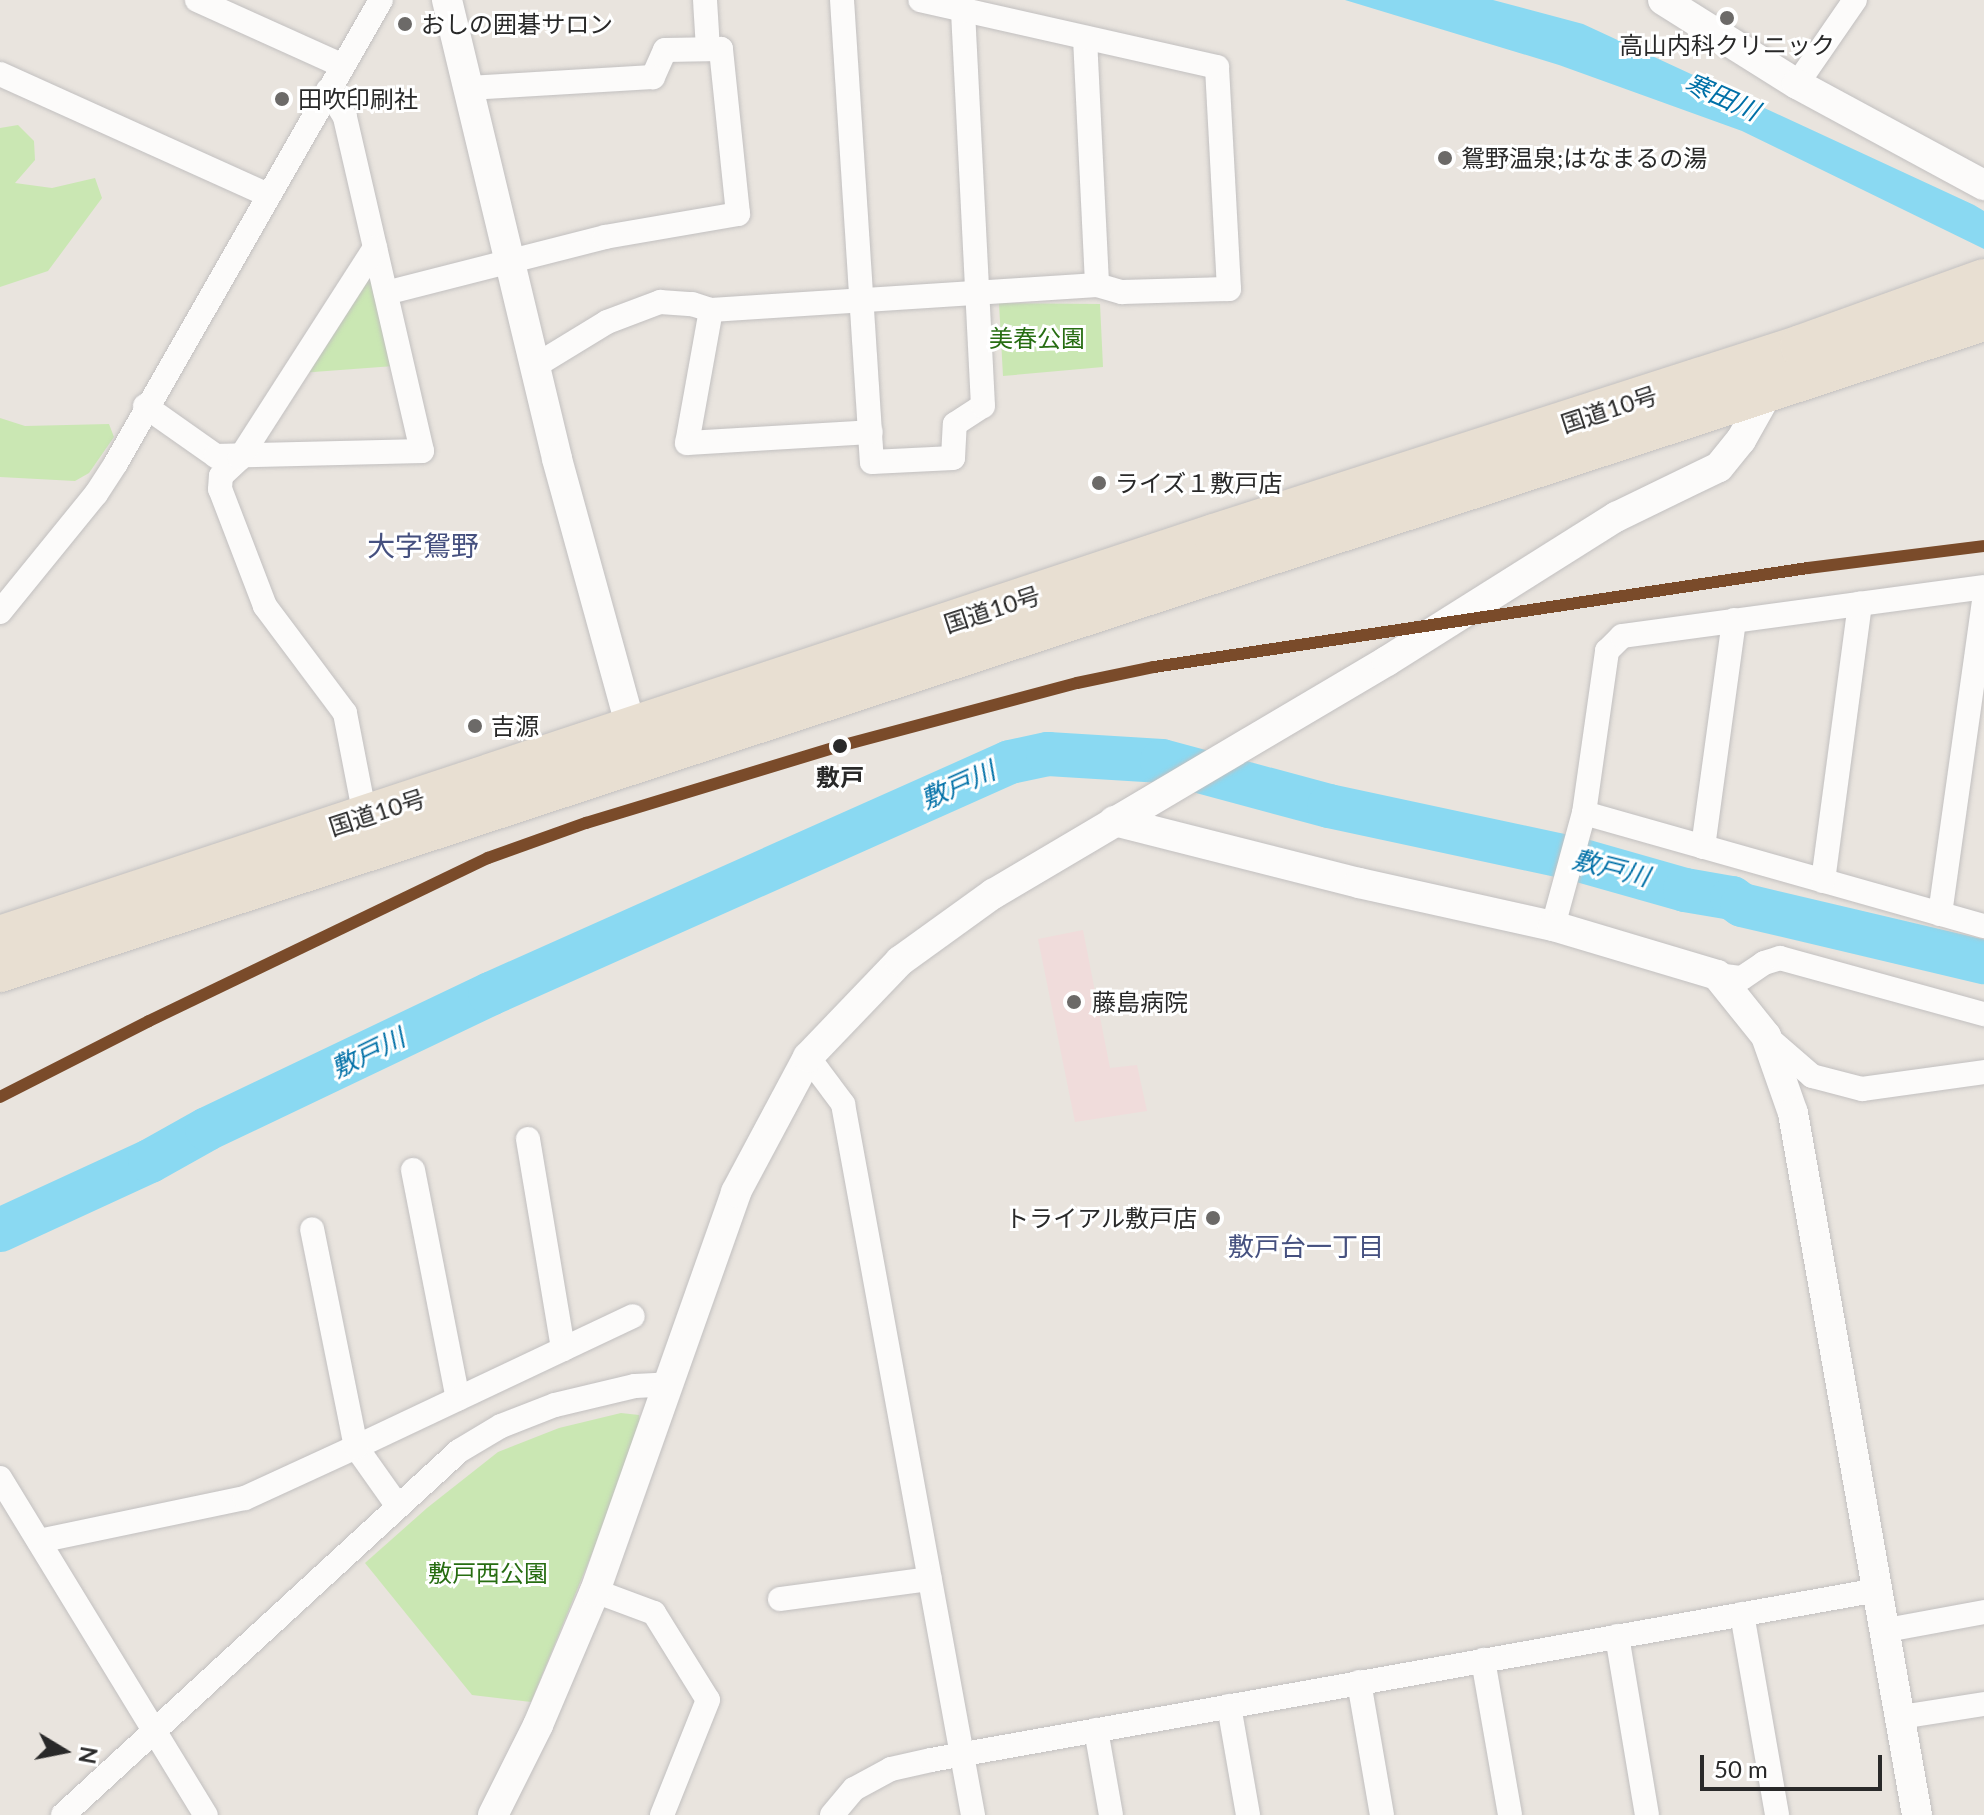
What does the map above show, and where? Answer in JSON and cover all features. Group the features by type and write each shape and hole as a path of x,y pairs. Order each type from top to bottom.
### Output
{"highway":[{"name":"国道10号","path":"0,937 365,816 636,745 1765,393 1914,324 1984,280"},
{"name":"国道10号","path":"0,971 636,745 1801,346 1914,324 1984,320"}],"street":[{"path":"197,0 343,66"},
{"path":"0,612 96,494 381,0"},
{"path":"447,0 535,366 636,745"},
{"path":"705,0 708,49"},
{"path":"842,0 872,462 953,458 955,424 983,406 963,10"},
{"path":"535,366 607,322 643,306 675,301 711,310 1097,285 1122,292 1229,289 1217,67 920,0"},
{"path":"1663,0 1797,84 1984,185"},
{"path":"1797,84 1855,0"},
{"path":"1085,38 1097,285"},
{"path":"386,293 605,237 738,214 721,49 665,50 653,77 468,88"},
{"path":"0,74 268,195"},
{"path":"145,406 216,456 240,458 422,451 345,117 328,90"},
{"path":"365,816 345,713 265,606 220,489 221,476 240,458 375,248"},
{"path":"711,310 687,443 871,432"},
{"path":"493,1815 538,1725 595,1591 736,1192 808,1057 900,961 993,894 1420,641 1616,517 1719,467 1741,440 1765,393 1801,346"},
{"path":"1556,915 1584,813 1607,651 1622,636 1984,587"},
{"path":"1940,914 1984,599"},
{"path":"1823,881 1860,603"},
{"path":"1703,847 1734,620"},
{"path":"1584,813 1984,926"},
{"path":"1114,821 1359,883 1556,915 1717,975 1742,978 1764,963 1780,958 1984,1014"},
{"path":"1717,975 1766,1036 1812,1076 1862,1089 1984,1072"},
{"path":"1766,1036 1793,1113 1887,1630 1917,1815"},
{"path":"808,1057 843,1104 973,1815"},
{"path":"528,1139 563,1349"},
{"path":"413,1170 458,1399"},
{"path":"312,1229 356,1447 397,1505"},
{"path":"39,1541 245,1498 633,1316"},
{"path":"63,1815 459,1451 501,1426 555,1405 635,1386 670,1384"},
{"path":"0,1478 206,1815"},
{"path":"780,1599 930,1579"},
{"path":"836,1813 854,1789 891,1769 961,1754 1878,1590"},
{"path":"595,1591 654,1613 708,1700 662,1815"},
{"path":"1887,1630 1984,1612"},
{"path":"1742,1614 1777,1815"},
{"path":"1617,1636 1647,1815"},
{"path":"1483,1660 1510,1815"},
{"path":"1359,1682 1382,1815"},
{"path":"1901,1717 1984,1704"},
{"path":"1229,1706 1248,1815"},
{"path":"1096,1730 1111,1815"}],"shaded area":[{"name":"藤島病院","path":"1083,930 1110,1068 1137,1065 1147,1111 1075,1122 1038,939"}],"green space":[{"path":"18,125 34,141 35,160 15,183 52,188 95,178 102,198 48,271 0,287 0,128"},
{"path":"365,274 373,278 394,366 300,373"},
{"name":"美春公園","path":"999,303 1100,304 1103,367 1003,376"},
{"path":"0,418 25,426 109,424 114,437 89,473 75,481 0,477"},
{"name":"敷戸西公園","path":"621,1413 639,1415 641,1434 531,1702 472,1695 365,1563 427,1508 498,1452 559,1428"}],"water":[{"name":"寒田川","path":"1345,0 1493,0 1583,24 1974,205 1984,211 1984,249 1742,131 1559,65"}],"waterway":[{"name":"敷戸川","path":"0,1230 150,1161 207,1129 490,994 1010,762 1048,754 1162,761 1329,806 1576,859 1685,890 1732,898 1742,905 1984,962"}],"transit line":[{"path":"0,1097 149,1021 488,858 586,823 840,746 1077,683 1154,667 1808,568 1984,546"}],"place":[{"name":"高山内科クリニック","path":"1727,18"},
{"name":"おしの囲碁サロン","path":"405,24"},
{"name":"田吹印刷社","path":"282,99"},
{"name":"鴛野温泉;はなまるの湯","path":"1445,158"},
{"name":"ライズ１敷戸店","path":"1099,483"},
{"name":"吉源","path":"475,726"},
{"name":"敷戸","path":"840,746"},
{"name":"藤島病院","path":"1074,1002"},
{"name":"トライアル敷戸店","path":"1213,1218"}],"district":[{"name":"大字鴛野","path":"423,545"},
{"name":"敷戸台一丁目","path":"1306,1247"}]}
